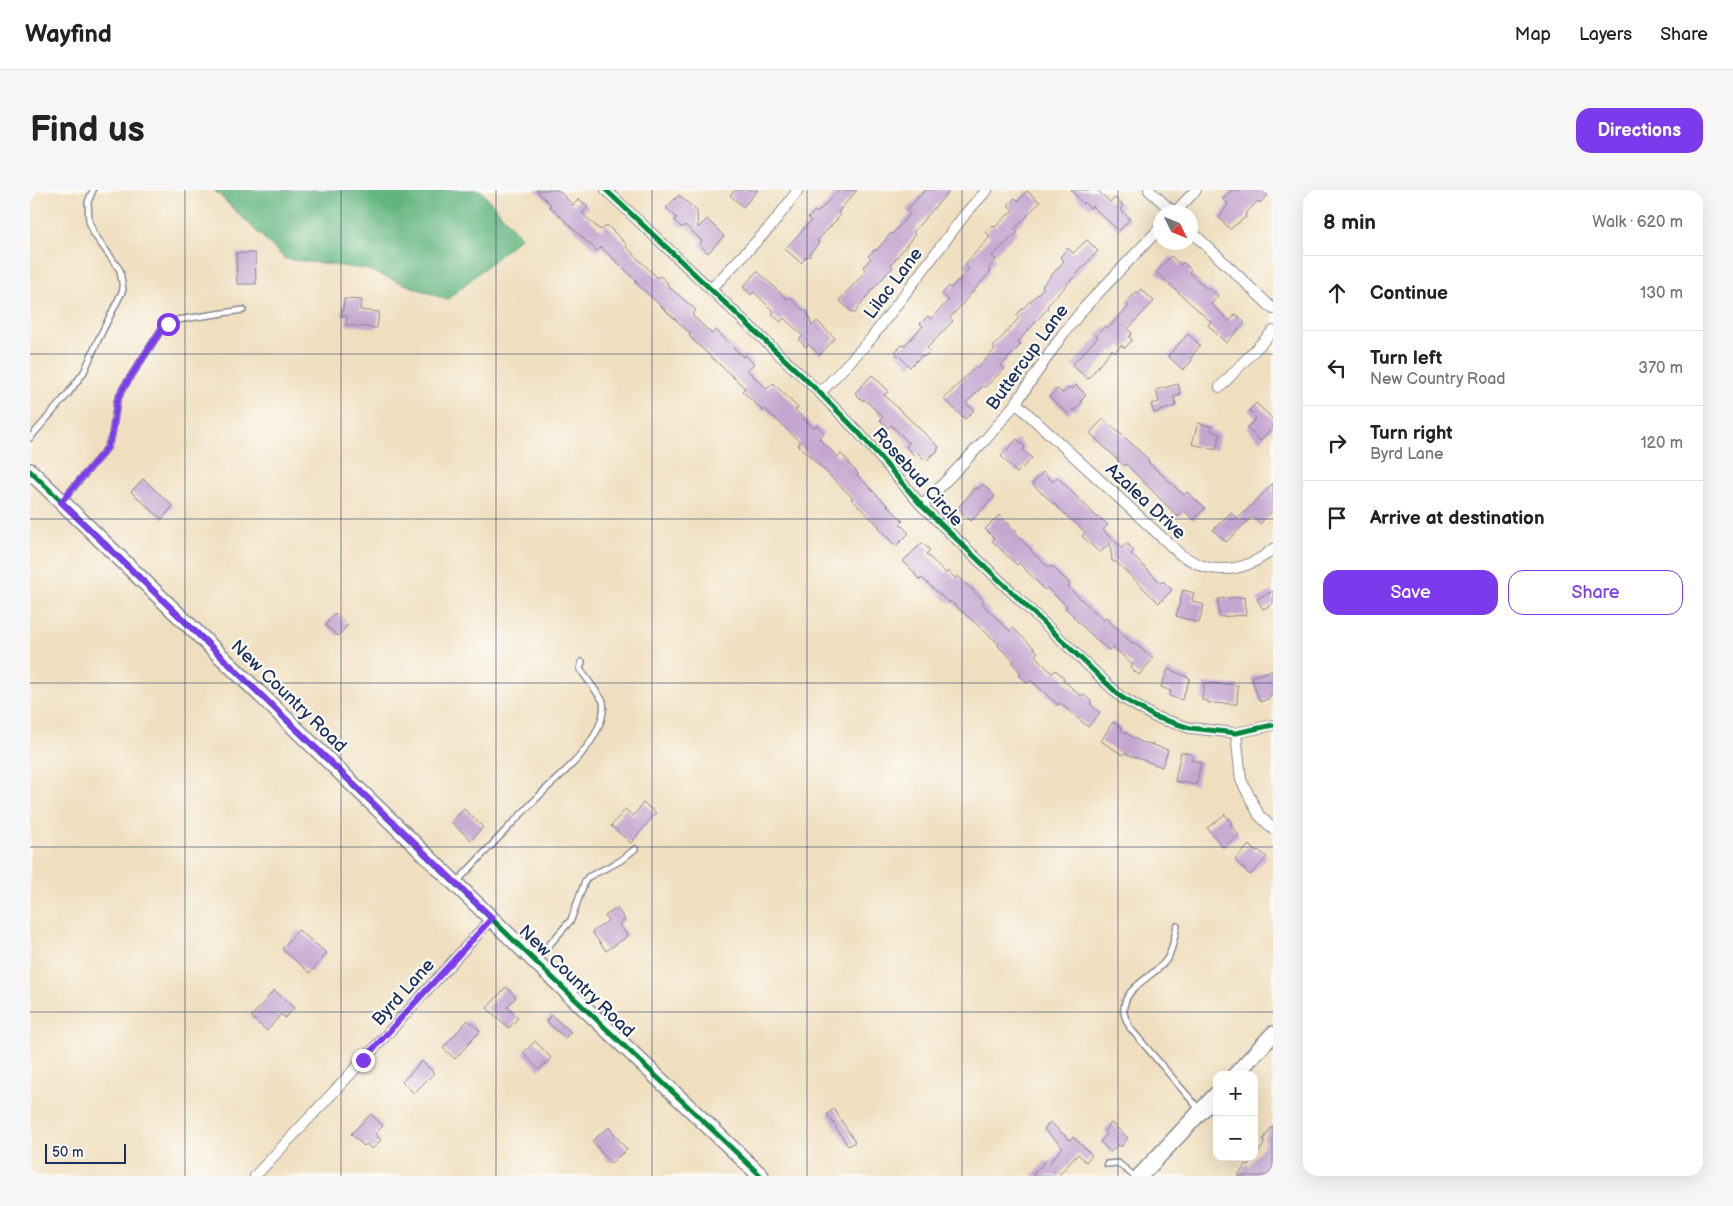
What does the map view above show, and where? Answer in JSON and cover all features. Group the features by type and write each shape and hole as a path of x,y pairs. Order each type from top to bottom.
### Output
{"street":[{"name":"Rosebud Circle","path":"606,190 820,393 860,434 922,506 1121,697 1155,717 1190,728 1236,733 1273,725"},
{"path":"711,289 772,225 798,190"},
{"name":"Lilac Lane","path":"820,393 870,340 966,213 987,190"},
{"path":"1149,190 1166,205"},
{"path":"1181,205 1196,190"},
{"name":"Buttercup Lane","path":"922,506 986,439 1016,403 1063,334 1084,308 1153,235"},
{"path":"1198,238 1273,308"},
{"path":"1220,387 1273,331"},
{"name":"Azalea Drive","path":"1016,403 1181,555 1206,567 1233,569 1261,559 1273,549"},
{"name":"New Country Road","path":"30,471 535,961 761,1176"},
{"path":"1236,733 1242,780 1259,815 1273,829"},
{"name":"Byrd Lane","path":"257,1175 492,918"},
{"path":"1239,1071 1273,1034"},
{"path":"1140,1176 1213,1098"}],"lane":[{"path":"30,438 84,372 123,290 120,270 94,234 89,221 88,202 93,190"},
{"path":"61,502 107,448 112,435 119,396 161,330 177,320 243,310"},
{"path":"456,883 512,823 582,754 591,740 600,724 604,706 603,701 580,669 582,662"},
{"path":"535,961 571,920 582,888 588,877 620,861 635,849"},
{"path":"1177,926 1168,958 1136,987 1126,1000 1124,1012 1130,1028 1201,1112"},
{"path":"1107,1164 1118,1163 1134,1176"}],"green space":[{"path":"214,190 480,190 521,237 447,300 365,269 285,259"}],"building":[{"path":"536,190 558,190 573,205 579,199 588,207 582,213 602,230 607,225 639,260 658,278 660,276 668,283 667,285 696,310 692,315 712,334 716,330 743,357 745,355 754,364 747,370 767,389 773,383 798,408 795,410 814,428 816,425 824,433 819,439 838,457 841,454 850,462 848,463 858,473 857,475 903,521 900,524 909,533 896,546 878,528 880,527 851,499 853,498 798,445 800,442 765,409 763,411 742,391 745,388 689,336 691,334 635,282 637,281 601,247 597,251 549,206 551,205"},
{"path":"735,190 758,190 743,207 730,195"},
{"path":"839,190 857,190 838,212 841,215 817,241 819,243 810,253 810,256 806,257 801,263 785,249 811,221 808,218 815,211 817,213"},
{"path":"925,190 950,190 913,232 915,234 891,265 893,267 870,292 854,314 839,300 866,271 863,267 871,258 868,256 875,249 876,251 910,214 906,211"},
{"path":"1071,190 1097,190 1110,202 1115,198 1123,206 1120,209 1130,219 1119,231 1092,206 1090,208 1084,202 1083,204"},
{"path":"1232,190 1272,190 1260,203 1258,201 1245,214 1246,217 1230,229 1219,218 1228,204 1223,199"},
{"path":"1027,191 1040,202 1015,229 1018,232 992,256 996,260 988,269 991,271 950,318 953,321 927,348 930,351 924,357 922,355 910,367 895,352 902,345 904,346 923,326 920,324 928,316 930,319 949,300 942,294 949,286 951,288 969,269 964,265 990,237 986,232 993,225 995,227 1013,210 1008,205 1015,198 1018,201"},
{"path":"679,195 697,211 698,228 707,219 724,236 708,253 699,244 702,241 685,225 682,228 674,220 677,218 666,208"},
{"path":"1087,240 1098,251 1047,306 1048,308 1018,342 1021,344 1001,366 1004,369 966,403 974,410 965,419 944,399 975,367 977,369 995,349 993,347 1019,318 1016,315 1044,288 1042,286 1064,261 1060,257 1068,248 1073,253"},
{"path":"236,253 255,253 256,284 237,284"},
{"path":"1171,256 1181,265 1183,262 1191,270 1189,272 1208,290 1209,288 1218,296 1211,304 1230,321 1236,314 1245,323 1226,343 1208,325 1211,322 1156,272"},
{"path":"757,271 787,299 789,297 803,310 807,311 812,326 817,321 835,338 820,355 808,344 806,347 799,340 803,336 784,318 781,322 754,292 751,295 743,287"},
{"path":"1141,289 1154,301 1128,329 1132,333 1129,337 1132,340 1125,348 1121,345 1115,352 1112,349 1088,379 1072,365 1098,337 1096,336 1105,326 1108,328 1129,306 1126,303"},
{"path":"344,299 362,300 360,310 379,312 377,328 346,325 347,316 342,316"},
{"path":"1188,334 1200,345 1190,359 1192,361 1183,370 1168,356"},
{"path":"872,375 889,391 884,395 939,447 936,453 926,461 917,452 914,455 906,447 909,443 891,425 888,428 880,420 883,417 855,393"},
{"path":"1178,384 1181,395 1174,397 1176,406 1154,413 1151,404 1159,402 1156,390"},
{"path":"1076,385 1086,395 1076,410 1072,410 1068,414 1049,397 1057,389 1063,393"},
{"path":"1256,403 1273,419 1273,427 1260,441 1247,428 1256,418 1249,411"},
{"path":"1103,419 1131,443 1149,460 1148,462 1184,495 1187,492 1205,508 1194,520 1184,511 1178,517 1126,464 1124,466 1090,433"},
{"path":"1198,423 1212,427 1211,431 1220,434 1216,450 1192,444"},
{"path":"1017,439 1025,447 1023,450 1032,458 1017,473 1001,456"},
{"path":"1043,472 1053,482 1057,477 1098,518 1108,525 1103,530 1122,548 1127,543 1134,551 1131,554 1161,583 1163,581 1172,590 1159,603 1116,562 1112,561 1110,543 1100,553 1082,536 1085,532 1032,484"},
{"path":"143,479 173,506 162,519 131,492"},
{"path":"1273,483 1273,510 1260,524 1252,517 1226,542 1213,530 1231,512 1238,519"},
{"path":"983,484 995,496 971,521 958,508 976,487 978,489"},
{"path":"999,515 1017,532 1015,534 1031,551 1048,567 1054,567 1070,584 1068,587 1104,620 1106,618 1132,643 1153,659 1139,675 1130,668 1133,665 1113,647 1109,650 1099,642 1065,608 1067,606 1047,588 1045,590 1019,563 1017,565 992,541 994,538 985,529"},
{"path":"922,543 930,550 926,554 946,573 948,571 955,578 958,576 984,601 982,603 991,613 1010,631 1013,628 1038,652 1035,656 1052,673 1056,670 1064,678 1063,680 1081,696 1083,694 1092,702 1090,704 1100,713 1088,727 1060,703 1058,705 1031,680 1028,683 1019,675 1021,673 1012,663 1014,661 998,646 999,644 950,601 949,603 922,578 920,580 914,574 903,561"},
{"path":"1183,590 1194,593 1192,601 1204,605 1199,623 1176,616"},
{"path":"1273,591 1273,604 1263,609 1257,599"},
{"path":"1244,597 1246,615 1219,617 1218,599"},
{"path":"335,613 348,625 338,636 325,625"},
{"path":"1168,669 1190,678 1182,700 1169,696 1171,691 1161,687"},
{"path":"1273,670 1273,694 1269,695 1270,698 1260,702 1251,677"},
{"path":"1204,683 1238,685 1237,704 1208,703 1208,701 1202,700"},
{"path":"1113,722 1122,728 1121,730 1143,743 1168,750 1162,767 1124,753 1123,755 1101,741"},
{"path":"1181,752 1192,754 1191,760 1201,762 1196,785 1175,781"},
{"path":"643,803 656,813 631,843 611,826 625,809 633,816"},
{"path":"464,809 483,827 471,840 451,822"},
{"path":"1225,814 1239,835 1223,847 1207,828"},
{"path":"1249,845 1256,852 1258,850 1267,857 1250,875 1235,860"},
{"path":"617,908 625,920 619,924 628,936 606,951 592,932 608,921 605,916"},
{"path":"298,930 327,953 310,973 282,949"},
{"path":"506,987 516,997 507,1007 518,1018 509,1028 487,1008"},
{"path":"274,990 294,1008 285,1018 281,1014 267,1031 251,1017"},
{"path":"551,1015 571,1032 565,1038 546,1021"},
{"path":"468,1020 480,1031 455,1059 443,1048"},
{"path":"535,1041 551,1058 539,1070 523,1053"},
{"path":"422,1061 434,1073 414,1093 402,1082"},
{"path":"834,1109 855,1142 848,1146 827,1114"},
{"path":"371,1114 383,1126 375,1134 381,1140 372,1149 366,1144 364,1146 351,1134"},
{"path":"1050,1122 1070,1140 1073,1137 1092,1155 1086,1162 1078,1154 1058,1176 1032,1176 1046,1160 1049,1163 1063,1147 1044,1129"},
{"path":"1111,1123 1128,1138 1121,1147 1118,1144 1111,1152 1100,1142 1107,1134 1104,1131"},
{"path":"1273,1125 1273,1168 1267,1176 1238,1176 1246,1164 1249,1166 1252,1161 1258,1161 1258,1153 1265,1141 1263,1140"},
{"path":"609,1127 627,1150 610,1163 592,1141"}],"cycle path":[{"path":"606,190 820,393 860,434 922,506 1121,697 1155,717 1190,728 1236,733 1273,725"},
{"path":"30,471 535,961 761,1176"}],"route":[{"path":"168,324 161,330 122,390 117,401 112,435 107,448 61,502 492,918 363,1060"}]}
